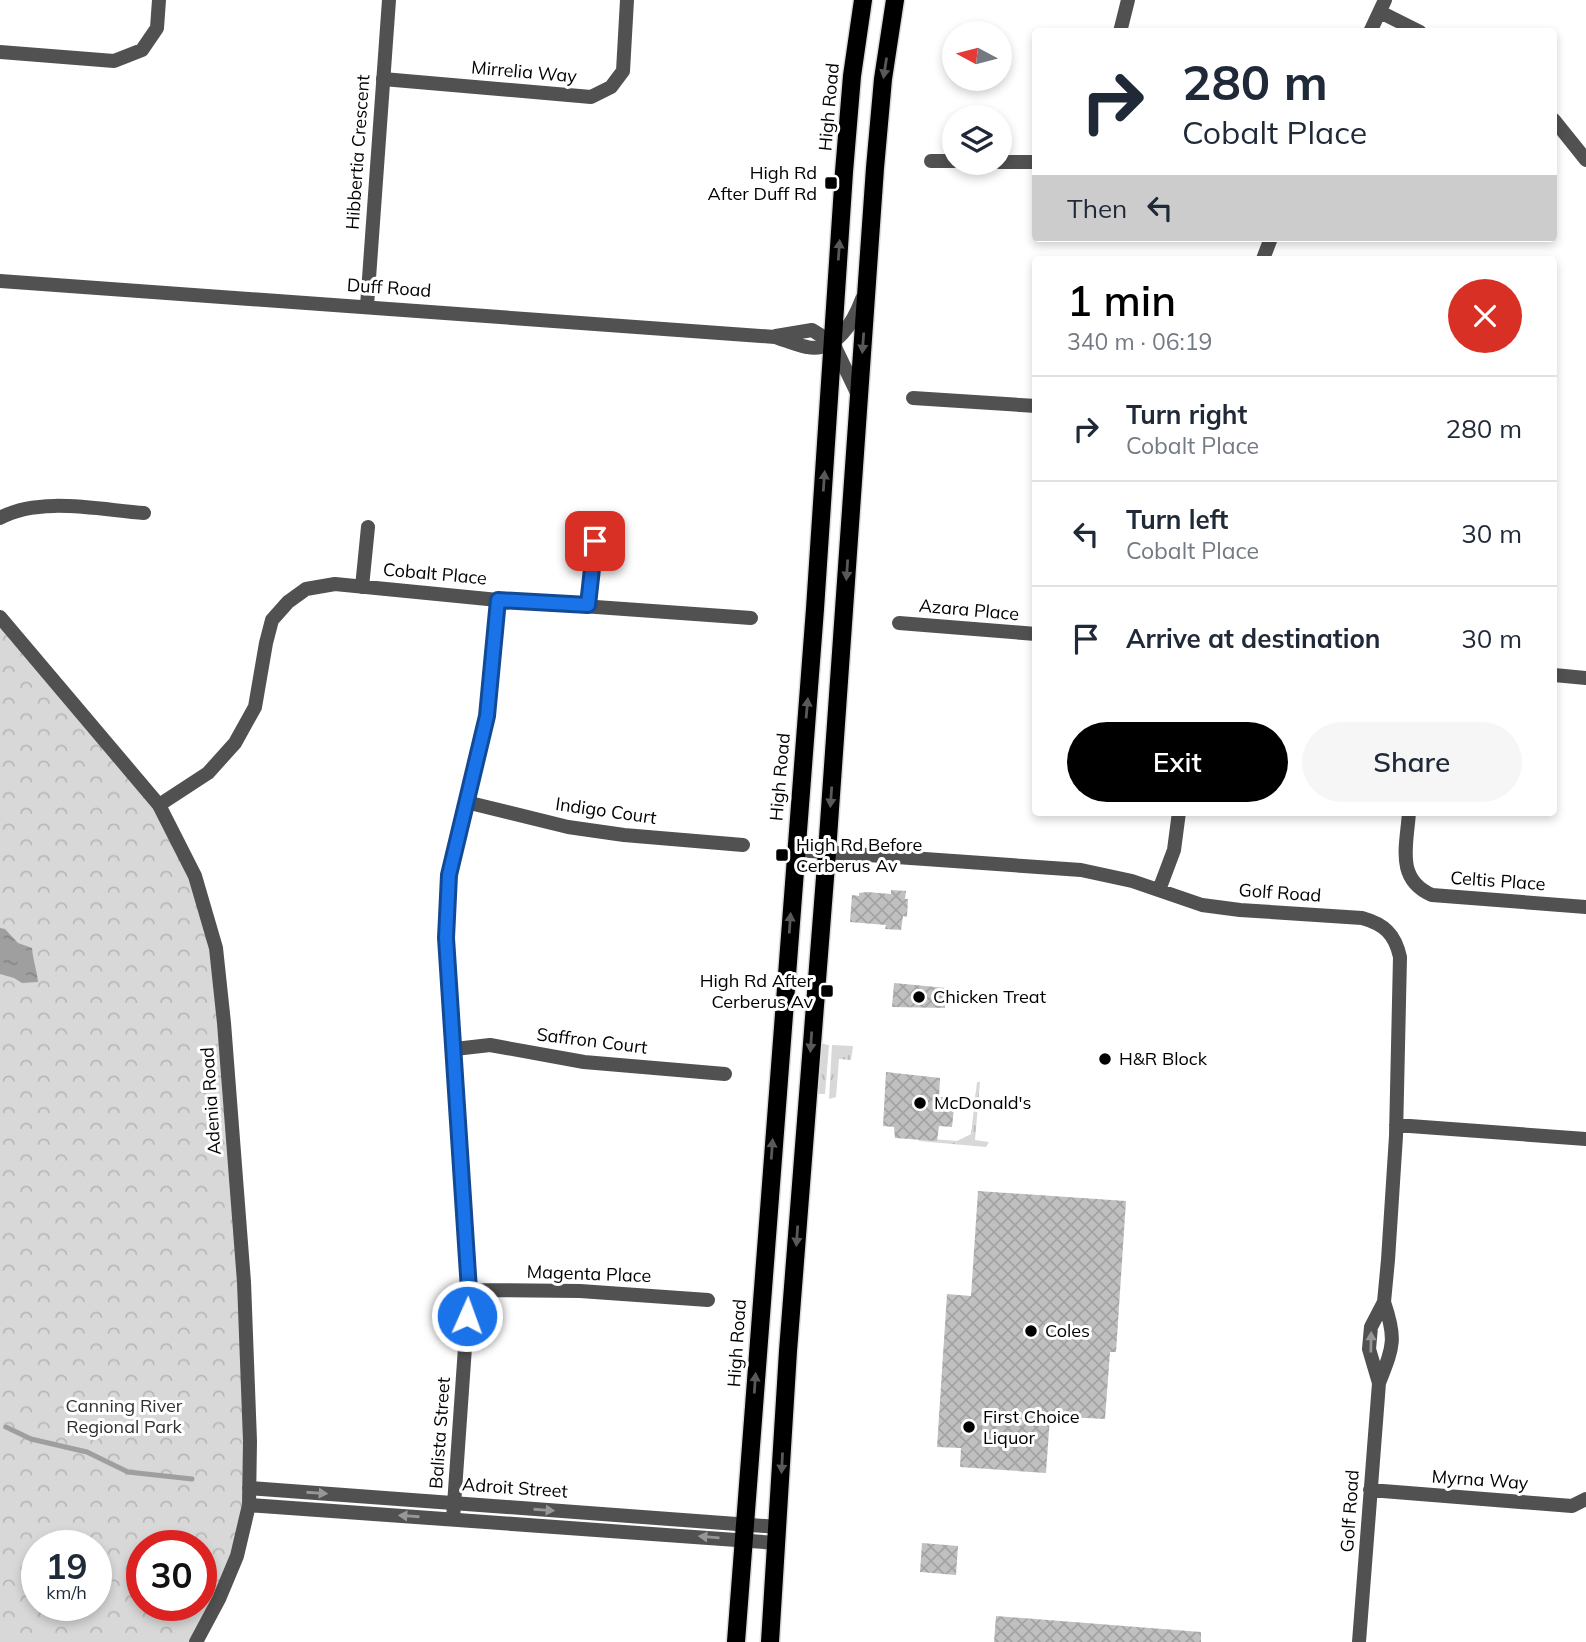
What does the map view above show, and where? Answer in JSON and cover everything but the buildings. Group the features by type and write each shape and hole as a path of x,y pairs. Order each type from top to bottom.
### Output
{"main road":[{"name":"High Road","path":"737,1642 852,76 863,0"},
{"path":"771,1642 799,1208 867,284 883,79 895,0"}],"street":[{"path":"0,52 114,61 142,50 157,28 159,0"},
{"name":"Hibbertia Crescent","path":"366,306 389,0"},
{"name":"Mirrelia Way","path":"383,79 591,97 611,87 623,71 627,0"},
{"path":"1121,28 1128,0"},
{"path":"1372,28 1382,6 1414,28"},
{"path":"1557,124 1586,160"},
{"path":"931,161 942,161"},
{"path":"1012,162 1032,162"},
{"name":"Duff Road","path":"0,281 775,337 812,330 833,343"},
{"path":"859,397 833,343 844,333 857,313 867,284"},
{"path":"913,398 1032,406"},
{"path":"0,518 44,506 144,513"},
{"name":"Cobalt Place","path":"362,587 368,527"},
{"path":"588,605 595,541"},
{"name":"Cobalt Place","path":"159,805 208,773 235,743 255,707 272,620 288,602 306,589 335,584 498,600 751,618"},
{"name":"Balista Street","path":"453,1519 469,1290 446,938 449,875 487,716 498,600"},
{"name":"Adenia Road","path":"0,617 159,805 195,876 216,948 244,1282 250,1441 249,1505 237,1556 219,1599 196,1642"},
{"name":"Azara Place","path":"899,624 1032,634"},
{"path":"1557,675 1586,678"},
{"name":"Indigo Court","path":"466,802 568,827 624,835 743,845"},
{"path":"1159,890 1174,850 1178,816"},
{"name":"Celtis Place","path":"1409,816 1405,865 1411,881 1421,890 1432,895 1586,907"},
{"name":"Golf Road","path":"796,850 1080,870 1132,881 1202,905 1362,918 1378,923 1388,930 1397,942 1400,957 1396,1125 1384,1302 1393,1328 1392,1350 1378,1383 1359,1642"},
{"name":"Saffron Court","path":"455,1049 490,1045 584,1062 725,1074"},
{"path":"1396,1125 1586,1139"},
{"name":"Magenta Place","path":"469,1290 580,1292 708,1300"},
{"name":"Golf Road","path":"1378,1383 1369,1349 1371,1327 1384,1302"},
{"name":"Adroit Street","path":"249,1488 454,1503 778,1535"},
{"name":"Myrna Way","path":"1370,1490 1572,1506 1586,1499"},
{"name":"Adroit Street","path":"249,1505 453,1519 744,1532"}],"green space":[{"name":"Canning River Regional Park","path":"0,620 143,783 192,865 218,959 252,1470 242,1538 217,1600 217,1530 126,1530 126,1621 208,1621 200,1642 0,1642"},
{"path":"822,1044 829,1045 825,1094 817,1094"},
{"path":"832,1045 853,1046 851,1060 839,1059 836,1097 829,1099"},
{"path":"977,1082 980,1082 975,1140 989,1142 986,1147 919,1141 919,1138 957,1141 971,1134"}],"water":[{"path":"0,928 5,929 18,943 32,948 38,982 22,983 0,974"}],"waterway":[{"path":"6,1427 31,1439 87,1452 128,1472 192,1479"}],"place":[{"name":"High Rd After Duff Rd","path":"831,183"},
{"name":"High Rd Before Cerberus Av","path":"782,855"},
{"name":"High Rd After Cerberus Av","path":"827,991"},
{"name":"Chicken Treat","path":"919,997"},
{"name":"H&R Block","path":"1105,1059"},
{"name":"McDonald's","path":"920,1103"},
{"name":"Coles","path":"1031,1331"},
{"name":"First Choice Liquor","path":"969,1427"}],"route":[{"path":"467,1316 469,1290 446,938 449,875 487,716 498,600 588,605 595,541"}]}
